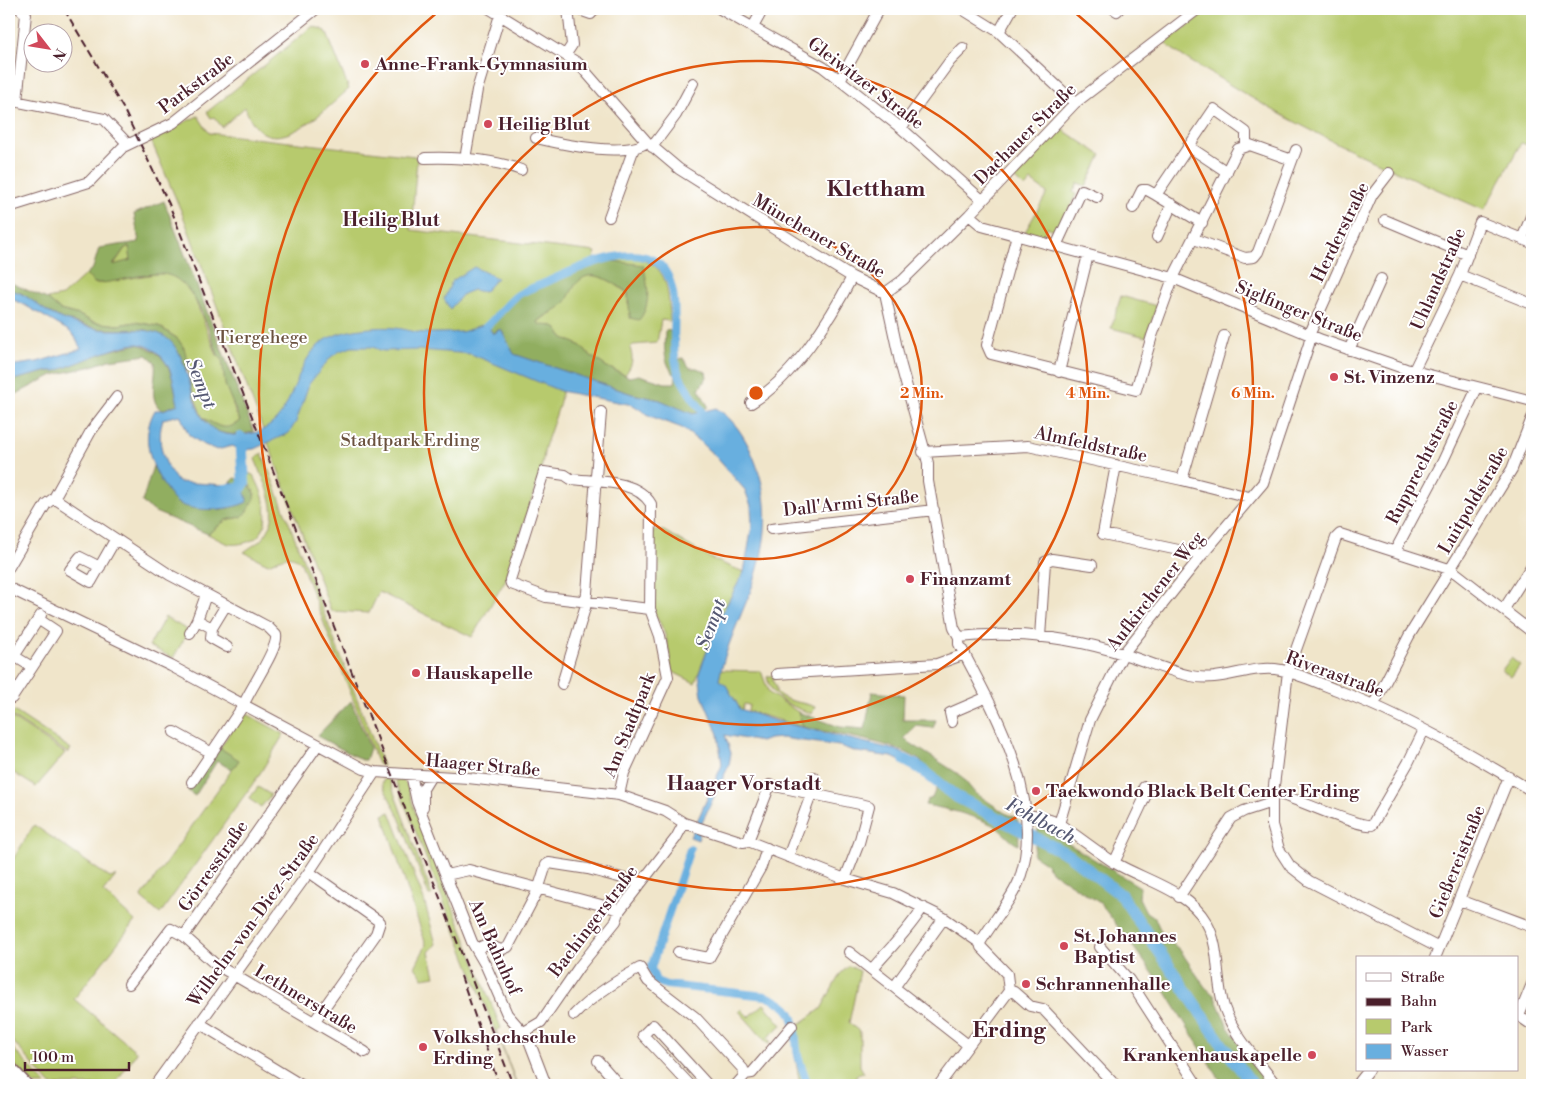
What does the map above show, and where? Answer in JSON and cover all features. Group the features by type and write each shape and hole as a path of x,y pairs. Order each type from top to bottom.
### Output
{"main road":[{"path":"9,1067 26,1085"}],"street":[{"path":"20,9 26,14 13,101 104,119 128,144"},
{"name":"Parkstraße","path":"9,207 90,182 128,144 177,119 316,9"},
{"name":"Münchener Straße","path":"490,9 578,63 650,145 710,189 852,277 885,293 923,452 923,464 927,474 934,510 954,628 959,637 959,644 987,697 1019,781 1026,815 1026,843 1020,879 980,943"},
{"path":"566,54 572,45 568,9"},
{"path":"577,9 591,14 595,9"},
{"name":"Gleiwitzer Straße","path":"720,9 812,59 901,128 982,200"},
{"path":"753,27 763,9"},
{"path":"840,80 879,9"},
{"path":"962,9 998,32 1075,104"},
{"path":"998,32 1012,9"},
{"path":"1114,9 1117,11 1119,9"},
{"name":"Dachauer Straße","path":"885,293 903,280 1075,104 1198,9"},
{"path":"465,159 477,90 500,15"},
{"path":"901,128 950,61 963,48"},
{"path":"536,138 574,147 634,148 650,145 676,115 693,83"},
{"path":"1156,194 1214,108 1246,132 1246,144"},
{"path":"1017,235 997,301 987,345 991,354 1136,390 1152,336 1173,278 1238,149 1246,144 1294,155 1258,252 1254,257 1245,258 1194,239"},
{"path":"1188,146 1227,172"},
{"path":"609,217 634,148"},
{"path":"425,158 465,159 509,166 521,170"},
{"name":"Herderstraße","path":"1249,497 1256,494 1263,483 1311,335 1372,195 1389,173"},
{"path":"1056,246 1082,190 1097,197"},
{"path":"1133,208 1142,190 1147,190 1202,222"},
{"path":"1157,237 1172,204"},
{"path":"1522,239 1532,214"},
{"name":"Siglfinger Straße","path":"968,215 982,226 1173,278 1349,350 1413,372 1532,401"},
{"path":"1386,220 1468,255"},
{"name":"Uhlandstraße","path":"1413,372 1460,275 1480,222 1532,243"},
{"path":"1059,372 1088,255"},
{"path":"1460,275 1532,304"},
{"path":"751,403 772,388 799,358 818,334 852,277"},
{"path":"1349,350 1382,279"},
{"path":"1182,480 1224,336"},
{"name":"Rupprechtstraße","path":"1395,551 1443,461 1477,388"},
{"path":"9,567 46,504 54,498 91,431 117,397"},
{"path":"562,684 585,608 601,412"},
{"name":"Luitpoldstraße","path":"1374,704 1409,636 1452,570 1512,469 1530,432 1532,418"},
{"name":"Almfeldstraße","path":"923,452 1028,446 1249,497"},
{"path":"1116,465 1103,534 1202,555"},
{"path":"544,472 565,475 571,479 596,482 628,486 638,490 645,494 651,504 650,609 546,597 511,584 510,580 544,472"},
{"name":"Aufkirchener Weg","path":"1059,824 1090,720 1123,654 1249,497"},
{"path":"54,498 114,540 170,575 273,631 277,640 248,692 243,706 192,782"},
{"name":"Dall'Armi Straße","path":"771,529 934,510"},
{"path":"1437,953 1298,874 1290,866 1279,849 1272,825 1272,797 1288,672 1336,538 1340,534 1452,570 1532,632"},
{"path":"100,567 114,540"},
{"path":"1040,637 1045,562 1052,559 1092,565"},
{"path":"1504,609 1532,565"},
{"name":"Haager Straße","path":"9,588 47,608 66,614 87,627 171,666 317,746 364,769 375,772 619,795 672,814 689,824 743,842 748,841 845,878 893,893 944,918 980,943 981,947 1007,974 1009,990"},
{"path":"190,633 198,620 206,595"},
{"path":"226,605 212,628 211,638 227,647"},
{"path":"32,667 11,660 47,608"},
{"name":"Am Stadtpark","path":"619,795 624,773 668,677 660,636 650,609"},
{"path":"10,699 56,631 38,620"},
{"path":"198,620 212,628"},
{"name":"Riverastraße","path":"959,637 995,633 1087,644 1123,654 1177,673 1202,678 1223,677 1263,670 1288,672 1374,704 1532,791"},
{"path":"777,674 937,664 965,654"},
{"path":"952,722 950,713 987,697"},
{"path":"1179,897 1231,818 1272,797 1296,798 1356,824 1372,825 1408,763 1424,730"},
{"path":"174,732 212,753"},
{"name":"Görresstraße","path":"130,984 171,928 184,936 317,746"},
{"name":"Wilhelm-von-Diez-Straße","path":"155,1085 309,872 375,772"},
{"name":"Am Bahnhof","path":"411,774 414,794 476,949 486,966 507,1014 524,1032 546,1085"},
{"name":"Am Bahnhof","path":"424,816 423,789 431,776"},
{"path":"788,857 811,795 814,776"},
{"name":"Gießereistraße","path":"1437,953 1509,777"},
{"path":"748,841 770,785 869,806 859,843 845,878"},
{"path":"1114,862 1146,795 1144,787"},
{"path":"1026,815 1046,818 1059,824 1114,862 1193,905 1207,923 1214,940 1218,976 1227,1015 1276,1085"},
{"name":"Bachingerstraße","path":"524,1032 544,1018 579,967 616,921 620,910 689,824"},
{"path":"678,952 709,958 762,867 767,848"},
{"path":"476,949 487,944 501,950 508,947 538,890 546,865 549,863 588,869 641,883"},
{"path":"446,875 469,870 538,890 620,910"},
{"path":"309,872 380,922 376,934 314,1022"},
{"path":"1460,900 1532,927"},
{"path":"873,968 900,935 911,925 923,907"},
{"path":"895,986 944,918"},
{"name":"Lethnerstraße","path":"184,936 204,956 365,1052"},
{"path":"1100,947 1129,980 1198,1085"},
{"path":"849,952 873,968 967,1041"},
{"path":"574,1015 584,1004 612,983 640,968 648,981 695,1018 743,1069 740,1082"},
{"path":"1532,984 1519,1016 1532,1025"},
{"path":"939,1085 967,1041 1009,990 1030,1006 1043,1009 1115,1085"},
{"path":"199,1024 301,1085"},
{"path":"690,1085 643,1035 653,1025 706,1083 704,1085"},
{"path":"740,1082 752,1073 792,1026"},
{"path":"598,1061 619,1085"},
{"path":"1357,1085 1367,1072"}],"green space":[{"path":"1211,9 1532,9 1532,146 1521,143 1484,210 1384,165 1285,117 1193,63 1165,43"},
{"path":"313,26 326,31 349,89 310,122 295,131 280,135 267,134 255,126 245,107 222,127 214,117 211,118 207,112"},
{"name":"Stadtpark Erding","path":"198,116 209,133 415,156 417,160 411,230 596,252 592,263 513,295 503,307 566,371 559,406 545,447 541,470 506,579 472,637 379,592 369,613 331,611 182,213 150,138"},
{"path":"1060,128 1101,155 1086,186 1078,183 1073,192 1076,194 1059,232 1047,227 1043,237 1025,232 1047,193 1031,181 1025,188 1014,178"},
{"path":"164,201 254,432 236,435 215,432 202,417 216,425 226,427 235,425 240,421 225,385 222,359 218,355 198,305 182,283 172,276 161,274 94,283 86,274 93,268 99,248 139,242 134,214","holes":["129,246 131,260 113,265 125,248"]},
{"path":"129,246 131,260 113,266 125,248"},
{"path":"627,257 641,259 651,263 658,269 666,286 670,321 661,320 657,343 633,345 630,348 632,362 625,375 607,367 588,354 581,346 564,338 554,326 540,325 538,322 555,310 576,283 585,276 591,275 604,278 617,286 628,294 628,304 647,289 643,265 615,262 608,259"},
{"path":"599,259 643,265 648,294 646,307 639,320 630,318 628,293 604,278 591,276 579,281 564,304 541,319 538,322 540,325 554,326 564,338 581,346 588,354 607,367 629,377 639,375 665,383 675,383 676,376 669,366 665,355 665,331 669,330 672,335 675,360 683,358 690,368 697,368 706,372 707,377 699,389 708,406 703,412 693,414 660,400 632,394 513,354 500,329 492,334 488,326 497,312 508,301 537,285"},
{"path":"161,273 173,276 183,282 194,297 217,355 222,359 235,412 240,421 227,429 219,427 202,417 191,387 187,359 178,339 159,326 135,322 118,325 93,322 79,315 60,310 47,299 62,296 86,274 94,283 100,283"},
{"path":"9,282 47,299 60,310 79,315 93,322 118,325 135,322 158,326 178,339 184,348 187,359 187,371 179,353 147,330 98,329 63,319 48,312 21,293 9,290"},
{"path":"1121,296 1157,306 1146,337 1111,328"},
{"path":"137,344 156,353 168,366 178,404 162,410 157,406 154,395 155,362 147,355 109,360 89,367 53,375 9,398 9,381 56,371 101,353"},
{"path":"262,453 383,766 378,764 375,757 301,563 293,557 286,557 268,564 244,552 263,538 269,529 272,519 271,499 255,459"},
{"path":"153,466 166,489 173,497 189,506 227,509 240,489 231,482 235,478 243,481 253,489 254,499 242,517 226,520 208,534 155,512 142,502"},
{"path":"248,473 253,475 262,493 265,503 265,524 261,533 254,539 242,543 229,544 208,534 226,520 242,517 255,494 245,475"},
{"path":"652,530 664,531 714,560 744,572 719,619 695,683 671,671 670,655 664,631 651,611"},
{"path":"165,617 189,631 173,658 149,646"},
{"path":"1511,658 1520,665 1511,677 1502,670"},
{"path":"721,670 761,671 769,693 798,712 803,727 748,711 749,705 744,704 742,710 740,709 734,698 719,680"},
{"path":"773,675 775,677 772,679 776,692 780,696 815,707 812,714 790,705 778,697 769,685 767,677"},
{"path":"872,692 904,695 903,720 936,720 933,728 916,726 904,739 960,775 974,792 1005,813 1015,817 1018,821 1018,845 996,827 985,821 943,808 925,805 927,800 932,798 938,784 919,771 923,763 913,756 883,744 803,727 798,712 840,727 865,729"},
{"path":"351,701 370,748 366,760 362,760 317,736"},
{"path":"14,711 71,749 68,753 11,716"},
{"path":"243,712 284,734 259,775 160,914 141,898 238,761 220,748"},
{"path":"9,716 65,753 36,787 9,770"},
{"path":"220,748 239,760 232,770 217,761 195,796 188,791"},
{"path":"384,779 389,779 432,895 429,896 399,817 382,784"},
{"path":"395,780 404,781 408,787 417,817 501,1028 496,1031 517,1085"},
{"path":"258,787 271,795 261,807 249,799"},
{"path":"390,812 424,900 436,944 429,952 435,976 423,978 415,967 426,945 383,815"},
{"path":"34,825 110,878 116,876 103,892 135,921 74,999 137,1052 114,1085 51,1085 9,1037 9,866"},
{"path":"1039,826 1140,887 1139,898 1146,912 1155,918 1163,936 1180,950 1205,987 1214,995 1228,1027 1270,1085 1223,1085 1161,984 1100,903 1051,871 1044,862 1033,855"},
{"path":"849,966 860,971 849,1023 860,1032 860,1066 864,1073 856,1075 857,1085 800,1085 795,1056 794,1028 821,1009 840,974"},
{"path":"764,1004 782,1025 767,1038 771,1042 768,1044 739,1011 741,1009 749,1017"},
{"path":"9,1044 46,1085 34,1085 9,1059"}],"water":[{"path":"474,267 497,278 484,292 473,290 463,294 450,309 444,299 452,281"},
{"path":"9,290 25,296 54,315 79,324 107,330 148,331 166,337 180,356 194,399 207,424 218,432 233,435 256,432 272,424 283,411 306,361 317,347 339,334 355,330 389,327 422,333 464,331 484,325 488,326 493,334 501,329 514,354 632,394 660,400 693,414 716,408 728,417 738,429 753,456 763,489 766,523 757,573 729,645 719,680 726,685 740,709 776,721 896,750 917,760 920,768 917,769 892,757 857,752 839,746 782,738 761,742 725,735 731,753 729,765 703,820 698,840 690,837 722,765 718,734 702,696 699,673 719,619 744,572 752,526 751,506 745,490 717,458 682,428 650,416 633,405 560,391 471,354 420,350 383,351 372,347 352,347 340,351 331,357 309,384 296,422 289,433 254,449 242,450 232,446 217,450 202,444 189,435 180,415 163,419 160,436 162,452 168,467 178,482 226,485 231,482 242,490 247,498 247,502 221,509 192,508 176,502 171,496 159,477 149,450 148,430 155,410 163,410 178,404 172,375 163,358 147,346 131,345 56,371 9,381 9,366 37,362 81,349 75,337 69,331 9,298"}],"waterway":[{"name":"Sempt","path":"480,332 515,297 527,290 596,262 632,255 648,258 661,266 670,281 674,303 674,349 678,372 708,420"},
{"path":"224,490 240,489 244,483 241,438"},
{"name":"Fehlbach","path":"905,760 920,768 955,796 1069,855 1121,895 1223,1046 1253,1085"},
{"name":"Sempt","path":"690,849 651,968 656,981 666,985 766,996 777,1001 785,1007 793,1019 798,1055 808,1085"}],"railway":[{"path":"64,9 123,108 169,204 513,1085"},
{"path":"461,976 499,1085"}],"place":[{"name":"Anne-Frank-Gymnasium","path":"365,64"},
{"name":"Heilig Blut","path":"488,124"},
{"name":"St. Vinzenz","path":"1334,377"},
{"name":"Finanzamt","path":"910,579"},
{"name":"Hauskapelle","path":"416,673"},
{"name":"Taekwondo Black Belt Center Erding","path":"1036,791"},
{"name":"St. Johannes Baptist","path":"1064,946"},
{"name":"Schrannenhalle","path":"1026,984"},
{"name":"Volkshochschule Erding","path":"423,1047"},
{"name":"Krankenhauskapelle","path":"1312,1055"}],"district":[{"name":"Klettham","path":"876,188"},
{"name":"Heilig Blut","path":"391,219"},
{"name":"Haager Vorstadt","path":"744,783"},
{"name":"Erding","path":"1009,1029"}],"park label":[{"name":"Tiergehege","path":"262,337"}]}
